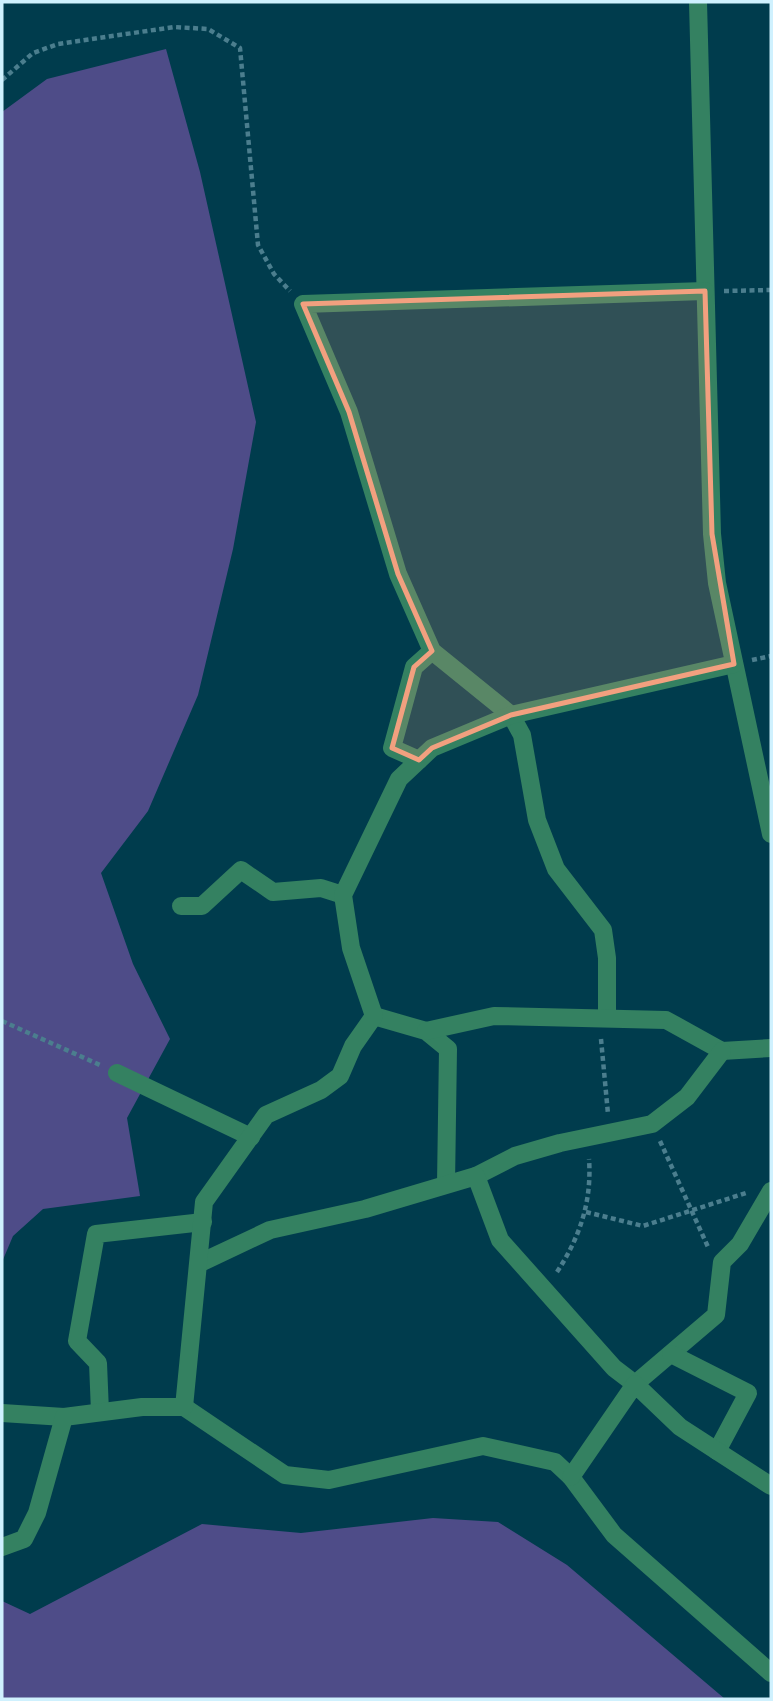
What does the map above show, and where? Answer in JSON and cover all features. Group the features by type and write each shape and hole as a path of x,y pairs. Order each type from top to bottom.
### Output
{"street":[{"path":"698,2 712,534 717,583 771,834"},
{"path":"607,1018 607,958 603,930 556,869 537,820 522,735 511,715 432,651 398,574 349,412 303,304 705,291"},
{"path":"419,760 392,748 414,667 432,651"},
{"path":"374,1016 351,948 343,895 399,779 432,748 511,715 734,664"},
{"path":"181,906 202,906 241,870 273,892 321,888 343,895"},
{"path":"374,1016 426,1031 447,1049 446,1184"},
{"path":"184,1407 204,1202 266,1115 321,1090 340,1076 353,1046 374,1016"},
{"path":"426,1031 494,1016 666,1020 722,1051 771,1048"},
{"path":"200,1263 270,1230 365,1209 476,1175 515,1156 652,1124 687,1097 722,1051"},
{"path":"117,1073 251,1137"},
{"path":"476,1175 500,1240 614,1368 680,1427 771,1486"},
{"path":"570,1477 635,1384 716,1315 722,1262 740,1244 771,1191"},
{"path":"100,1412 98,1363 77,1340 96,1234 203,1222"},
{"path":"671,1354 748,1393 717,1451"},
{"path":"2,1413 64,1417 142,1407 184,1407 285,1475 329,1480 483,1446 555,1462 570,1477 614,1535 771,1673"},
{"path":"2,1546 24,1539 37,1513 64,1417"}],"path":[{"path":"2,80 33,54 58,44 174,27 208,29 240,48 258,245 274,274 303,304"},
{"path":"705,291 771,290"},
{"path":"607,1018 600,1038 605,1096 612,1132"},
{"path":"2,1021 117,1073"},
{"path":"652,1124 713,1257 722,1262"},
{"path":"545,1290 564,1261 586,1212 591,1185 587,1138"},
{"path":"586,1212 643,1226 751,1191"}],"highlighted area":[{"path":"705,291 712,534 734,664 511,715 432,748 419,760 392,748 414,667 432,651 398,574 349,412 303,304"}],"shaded area":[{"path":"166,49 200,172 256,422 233,549 198,695 148,811 101,873 133,964 170,1039 127,1118 140,1196 43,1209 13,1236 2,1262 2,112 47,79"},
{"path":"433,1518 498,1522 567,1565 725,1699 2,1699 2,1601 30,1614 202,1524 301,1533"}]}
